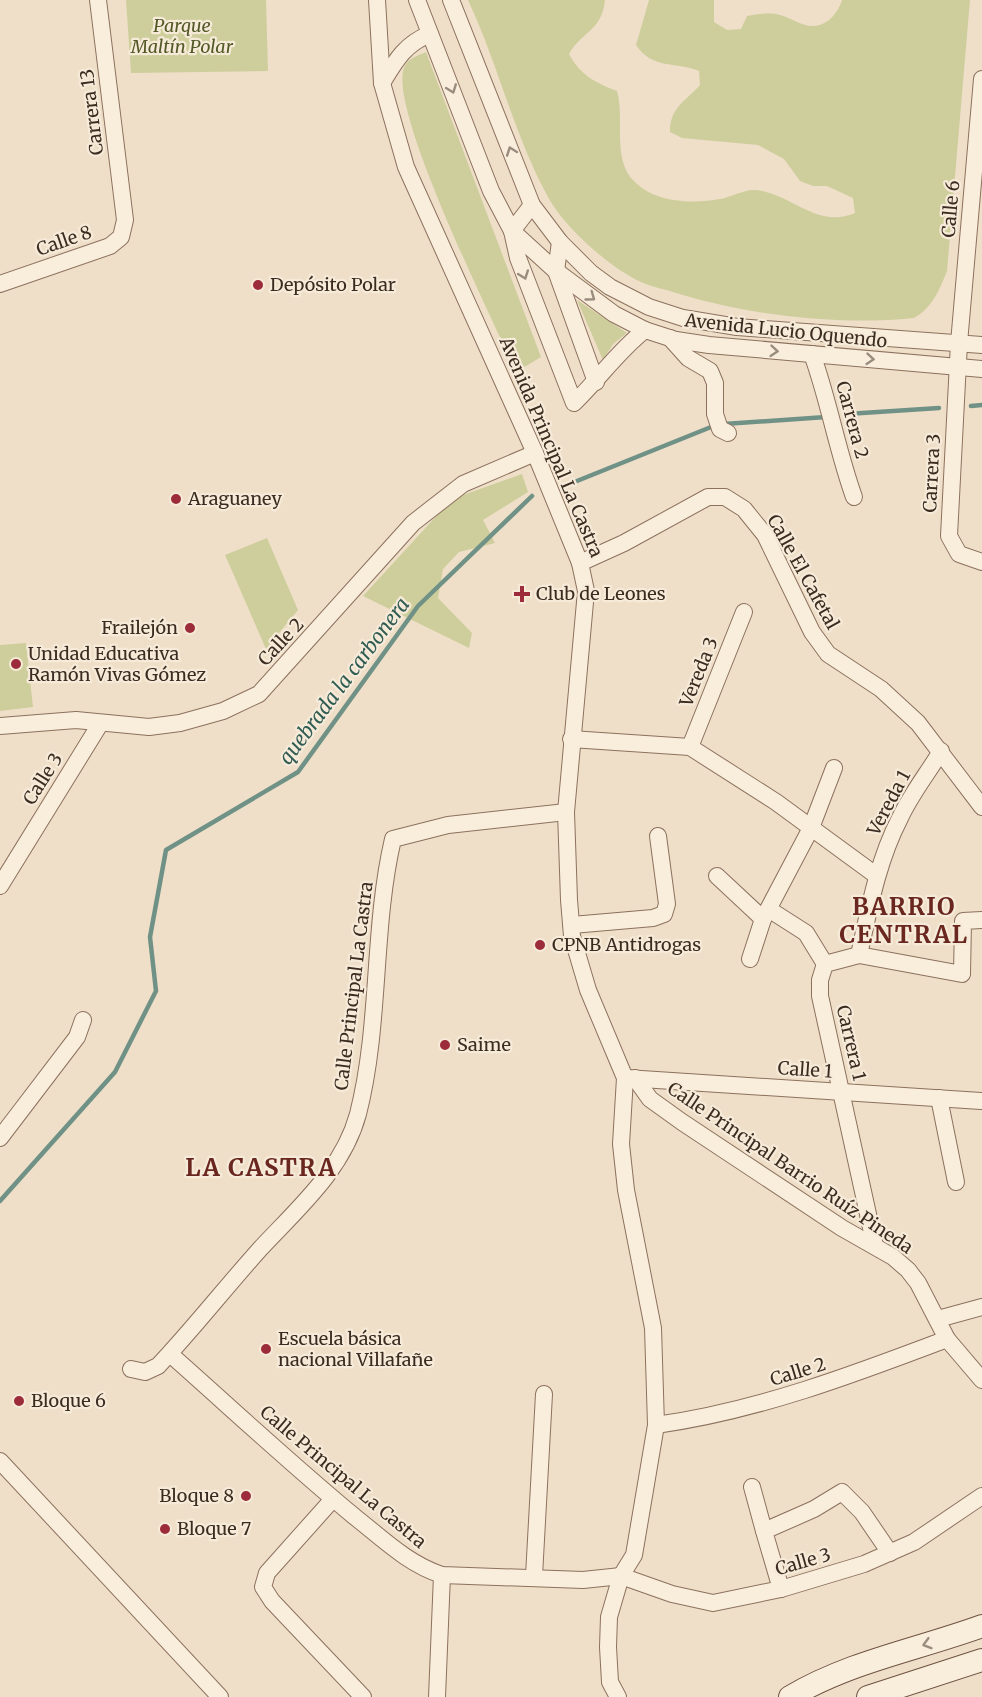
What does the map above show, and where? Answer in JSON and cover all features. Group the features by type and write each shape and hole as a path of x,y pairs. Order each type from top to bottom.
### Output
{"main road":[{"path":"790,1697 817,1681 863,1662 982,1626"},
{"path":"868,1697 982,1660"}],"street":[{"name":"Carrera 13","path":"98,0 125,220"},
{"name":"Avenida Principal La Castra","path":"377,0 382,83 406,167 535,453 580,563 586,591 566,812 572,925 588,990 630,1078 621,1144 627,1201 653,1329 656,1425 634,1555 621,1576 609,1617 610,1682 618,1697"},
{"name":"Avenida Lucio Oquendo","path":"417,0 492,191 512,231 556,271 614,314 645,330 670,338 708,345 982,369"},
{"name":"Avenida Lucio Oquendo","path":"451,0 532,205 560,242 591,273 610,287 649,307 683,318 785,332 982,345"},
{"path":"382,83 400,52 415,40 430,34"},
{"name":"Calle 6","path":"959,343 982,79"},
{"path":"532,205 512,231 522,269 574,403 596,382 627,344 645,330"},
{"name":"Calle 8","path":"0,284 110,246 121,237 125,220"},
{"path":"560,242 556,271 596,382"},
{"path":"670,338 688,358 710,371 715,383 716,414 720,429 728,433"},
{"path":"958,367 959,343"},
{"name":"Carrera 2","path":"812,354 827,397 845,472 854,497"},
{"name":"Carrera 3","path":"958,367 949,536 959,554 982,562"},
{"name":"Calle 2","path":"0,726 76,720 149,727 180,723 223,711 259,694 413,524 463,484 535,453"},
{"name":"Calle El Cafetal","path":"580,563 624,543 699,501 708,497 725,497 744,509 765,535 812,632 828,654 902,707 941,751 982,807"},
{"name":"Vereda 3","path":"690,747 744,612"},
{"name":"Calle 3","path":"0,886 100,724"},
{"path":"571,739 690,747 738,776 878,876 860,955"},
{"name":"Vereda 1","path":"878,876 900,816 941,751"},
{"path":"750,959 767,915 811,828 834,768"},
{"name":"Calle Principal La Castra","path":"132,1369 145,1372 158,1366 170,1354 260,1249 302,1206 336,1163 350,1137 358,1114 370,1047 386,876 393,839 448,825 566,812"},
{"path":"572,925 652,918 664,914 667,904 658,836"},
{"path":"717,876 767,915 806,933 825,964 860,955 962,974 963,921 982,920"},
{"name":"Carrera 1","path":"825,964 820,980 820,996 843,1092 875,1246"},
{"path":"0,1138 77,1037 83,1020"},
{"name":"Calle 1","path":"630,1078 981,1101"},
{"name":"Calle Principal Barrio Ruíz Pineda","path":"630,1078 650,1099 682,1122 842,1228 875,1246 908,1270 938,1319 947,1339 982,1380"},
{"path":"939,1098 956,1182"},
{"path":"938,1319 982,1307"},
{"name":"Calle 2","path":"656,1425 729,1412 781,1397 838,1380 947,1339"},
{"name":"Calle Principal La Castra","path":"170,1354 333,1499 421,1568 442,1575 534,1576 583,1580 621,1576"},
{"path":"534,1576 544,1394"},
{"path":"0,1461 220,1697"},
{"path":"752,1487 781,1589"},
{"path":"764,1531 814,1509 842,1492 862,1512 890,1553"},
{"name":"Calle 3","path":"621,1576 672,1594 713,1603 781,1589 864,1564 914,1542 982,1496"},
{"path":"333,1499 267,1573 263,1587 272,1600 363,1697"},
{"path":"437,1697 442,1575"}],"green space":[{"name":"Parque Maltín Polar","path":"126,0 266,0 268,71 131,73"},
{"path":"468,0 605,0 596,25 569,54 578,68 589,77 617,91 623,161 633,180 642,188 662,197 686,201 720,199 756,190 782,198 816,214 841,217 855,213 853,198 827,186 813,186 800,181 784,159 758,145 682,138 670,132 673,116 679,106 700,85 699,71 657,62 643,53 636,45 649,0 714,0 714,22 727,30 741,29 747,16 762,14 776,14 802,24 815,26 829,20 839,8 842,0 970,0 947,271 934,298 926,309 914,318 854,321 793,317 704,301 654,287 629,276 589,246 565,221 548,197 525,149"},
{"path":"426,52 541,357 516,372 446,217 412,126 403,91 404,68 410,60"},
{"path":"577,300 627,333 613,344 603,360"},
{"path":"522,474 528,492 483,520 495,543 459,552 443,569 438,598 472,633 469,648 363,596 452,499"},
{"path":"267,538 298,610 266,649 225,555"},
{"path":"26,643 33,707 0,711 0,645"}],"waterway":[{"name":"quebrada la carbonera","path":"971,406 982,405"},
{"name":"quebrada la carbonera","path":"847,414 939,408"},
{"name":"quebrada la carbonera","path":"724,424 826,417"},
{"name":"quebrada la carbonera","path":"567,485 716,425"},
{"name":"quebrada la carbonera","path":"0,1201 115,1072 156,991 150,937 166,850 298,772 418,606 532,496"}],"place":[{"name":"Depósito Polar","path":"258,285"},
{"name":"Araguaney","path":"176,499"},
{"name":"Club de Leones","path":"522,594"},
{"name":"Frailejón","path":"190,628"},
{"name":"Unidad Educativa Ramón Vivas Gómez","path":"16,664"},
{"name":"CPNB Antidrogas","path":"540,945"},
{"name":"Saime","path":"445,1045"},
{"name":"Escuela básica nacional Villafañe","path":"266,1349"},
{"name":"Bloque 6","path":"19,1401"},
{"name":"Bloque 8","path":"246,1496"},
{"name":"Bloque 7","path":"165,1529"}],"district":[{"name":"BARRIO CENTRAL","path":"904,921"},
{"name":"LA CASTRA","path":"261,1168"}]}
